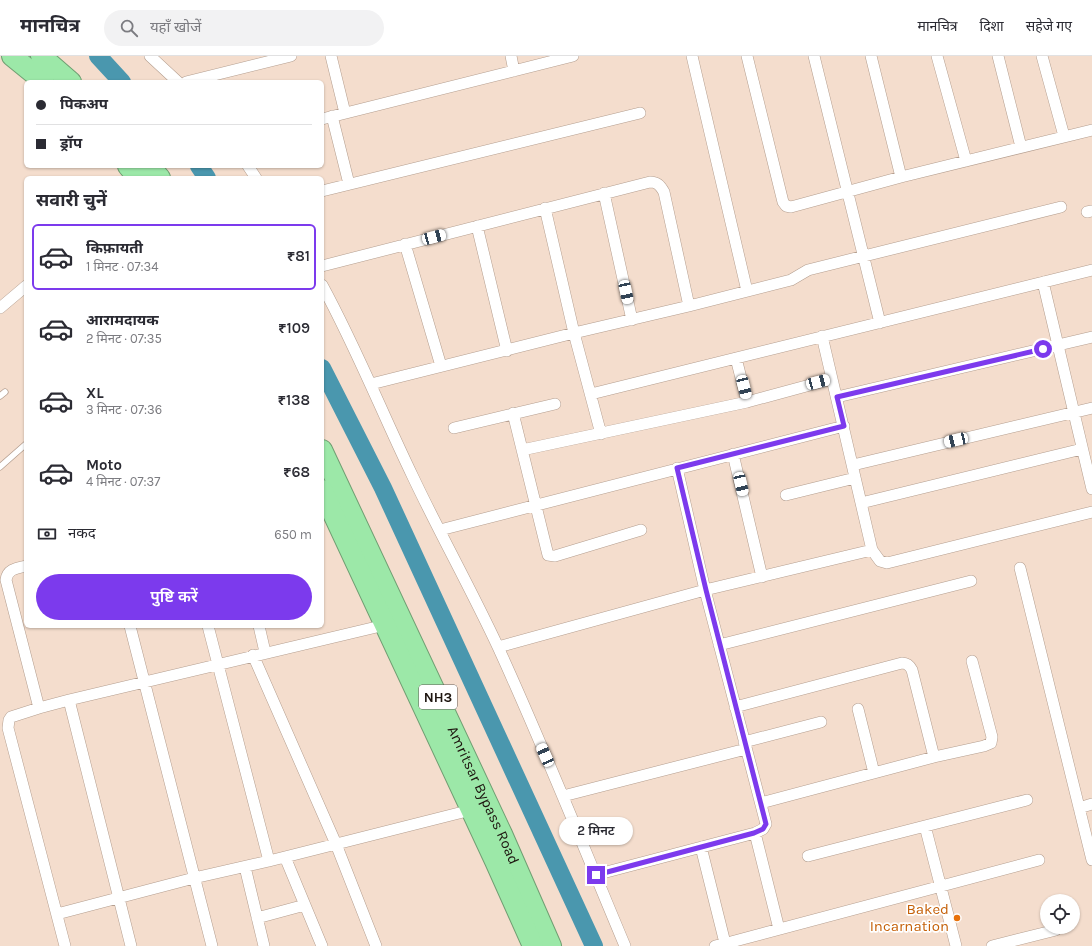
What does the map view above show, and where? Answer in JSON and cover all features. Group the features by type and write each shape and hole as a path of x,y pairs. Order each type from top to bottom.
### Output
{"highway":[{"path":"12,56 42,80"},
{"path":"41,56 69,80"},
{"path":"130,168 136,176"},
{"path":"152,168 158,176"},
{"name":"Amritsar Bypass Road","path":"324,454 502,834 551,946"},
{"name":"Amritsar Bypass Road","path":"324,494 533,946"}],"street":[{"path":"150,56 176,80"},
{"path":"194,80 291,56"},
{"path":"331,56 345,113"},
{"path":"511,56 514,71"},
{"path":"349,184 327,118 573,56"},
{"path":"692,56 747,291"},
{"path":"747,56 784,204 791,207 901,177 1092,130"},
{"path":"814,56 880,323"},
{"path":"871,56 901,177"},
{"path":"937,56 966,161"},
{"path":"998,56 1021,147"},
{"path":"1042,56 1064,136"},
{"path":"324,190 640,113"},
{"path":"324,265 604,193 654,182 661,187 664,192 689,306"},
{"path":"604,193 632,320"},
{"path":"371,384 791,280 808,270 1061,207"},
{"path":"545,208 574,333 601,434"},
{"path":"477,226 506,351"},
{"path":"406,244 441,366"},
{"path":"591,394 1092,270"},
{"path":"1043,282 1092,489"},
{"path":"0,308 24,288"},
{"path":"324,289 371,384 413,477 498,647 626,946"},
{"path":"822,336 872,550 880,561 887,563 1092,512"},
{"path":"837,397 1092,337"},
{"path":"736,358 747,402"},
{"path":"522,450 747,402 832,379"},
{"path":"454,428 555,404"},
{"path":"853,465 1092,408"},
{"path":"513,414 546,552 550,556 555,556 642,530"},
{"path":"440,530 844,426"},
{"path":"861,503 1082,449"},
{"path":"733,454 762,576"},
{"path":"596,875 754,833 763,829 766,824 719,645 677,468"},
{"path":"786,494 855,478"},
{"path":"498,647 706,590 872,550"},
{"path":"24,567 11,570 7,576 7,584 22,622 39,708"},
{"path":"1020,568 1092,860"},
{"path":"719,645 971,581"},
{"path":"65,946 8,728 9,720 14,715 69,700 265,652 385,625"},
{"path":"131,628 212,946"},
{"path":"209,628 269,861"},
{"path":"259,628 265,652"},
{"path":"253,655 336,844 376,946"},
{"path":"760,803 991,743 992,737 972,661"},
{"path":"735,706 905,663 912,670 934,757"},
{"path":"69,700 131,946"},
{"path":"858,709 874,773"},
{"path":"563,796 745,746 821,722"},
{"path":"808,856 1027,800"},
{"path":"1079,808 1092,804"},
{"path":"57,914 194,878 269,861 471,810"},
{"path":"925,826 956,946"},
{"path":"754,833 779,929"},
{"path":"701,847 726,944 1039,860"},
{"path":"285,857 322,946"},
{"path":"244,867 264,946"},
{"path":"257,918 305,905"},
{"path":"992,946 1020,942 1044,934"}],"lane":[{"path":"0,396 5,392"},
{"path":"0,467 24,446"}],"waterway":[{"path":"98,56 120,80"},
{"path":"200,168 206,176"},
{"path":"324,372 383,488 594,946"}],"place":[{"name":"Baked Incarnation","path":"957,918"}],"route":[{"path":"596,875 754,833 763,829 766,824 706,590 677,468 844,426 837,397 1043,349"}]}
